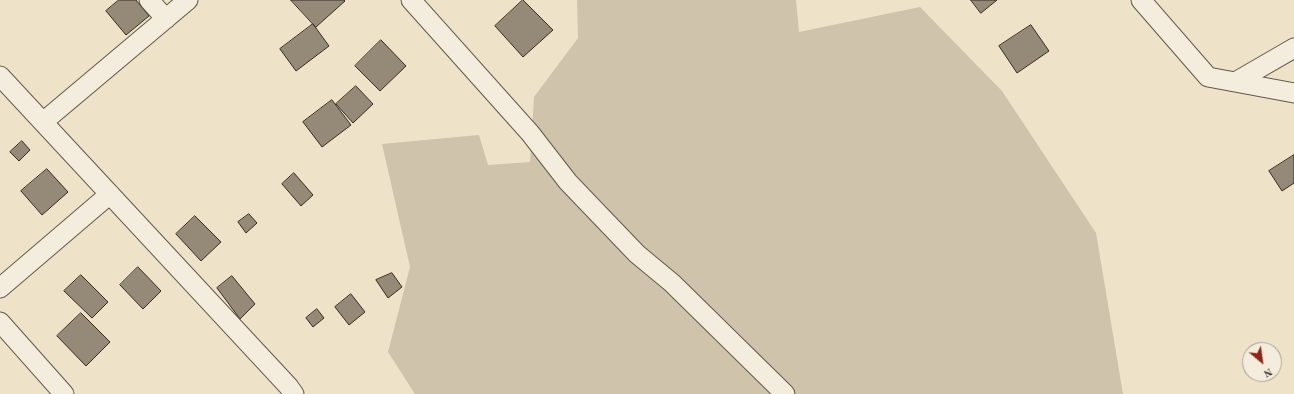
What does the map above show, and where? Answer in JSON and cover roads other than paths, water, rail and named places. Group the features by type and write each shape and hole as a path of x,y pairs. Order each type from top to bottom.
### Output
{"street":[{"path":"149,0 166,19"},
{"path":"43,122 188,0"},
{"path":"411,0 530,133 568,182 638,254 672,283 785,394"},
{"path":"1142,0 1208,77 1238,81 1294,93"},
{"path":"1238,81 1294,48"},
{"path":"0,76 294,394"},
{"path":"0,288 110,194"},
{"path":"0,322 64,394"}]}
